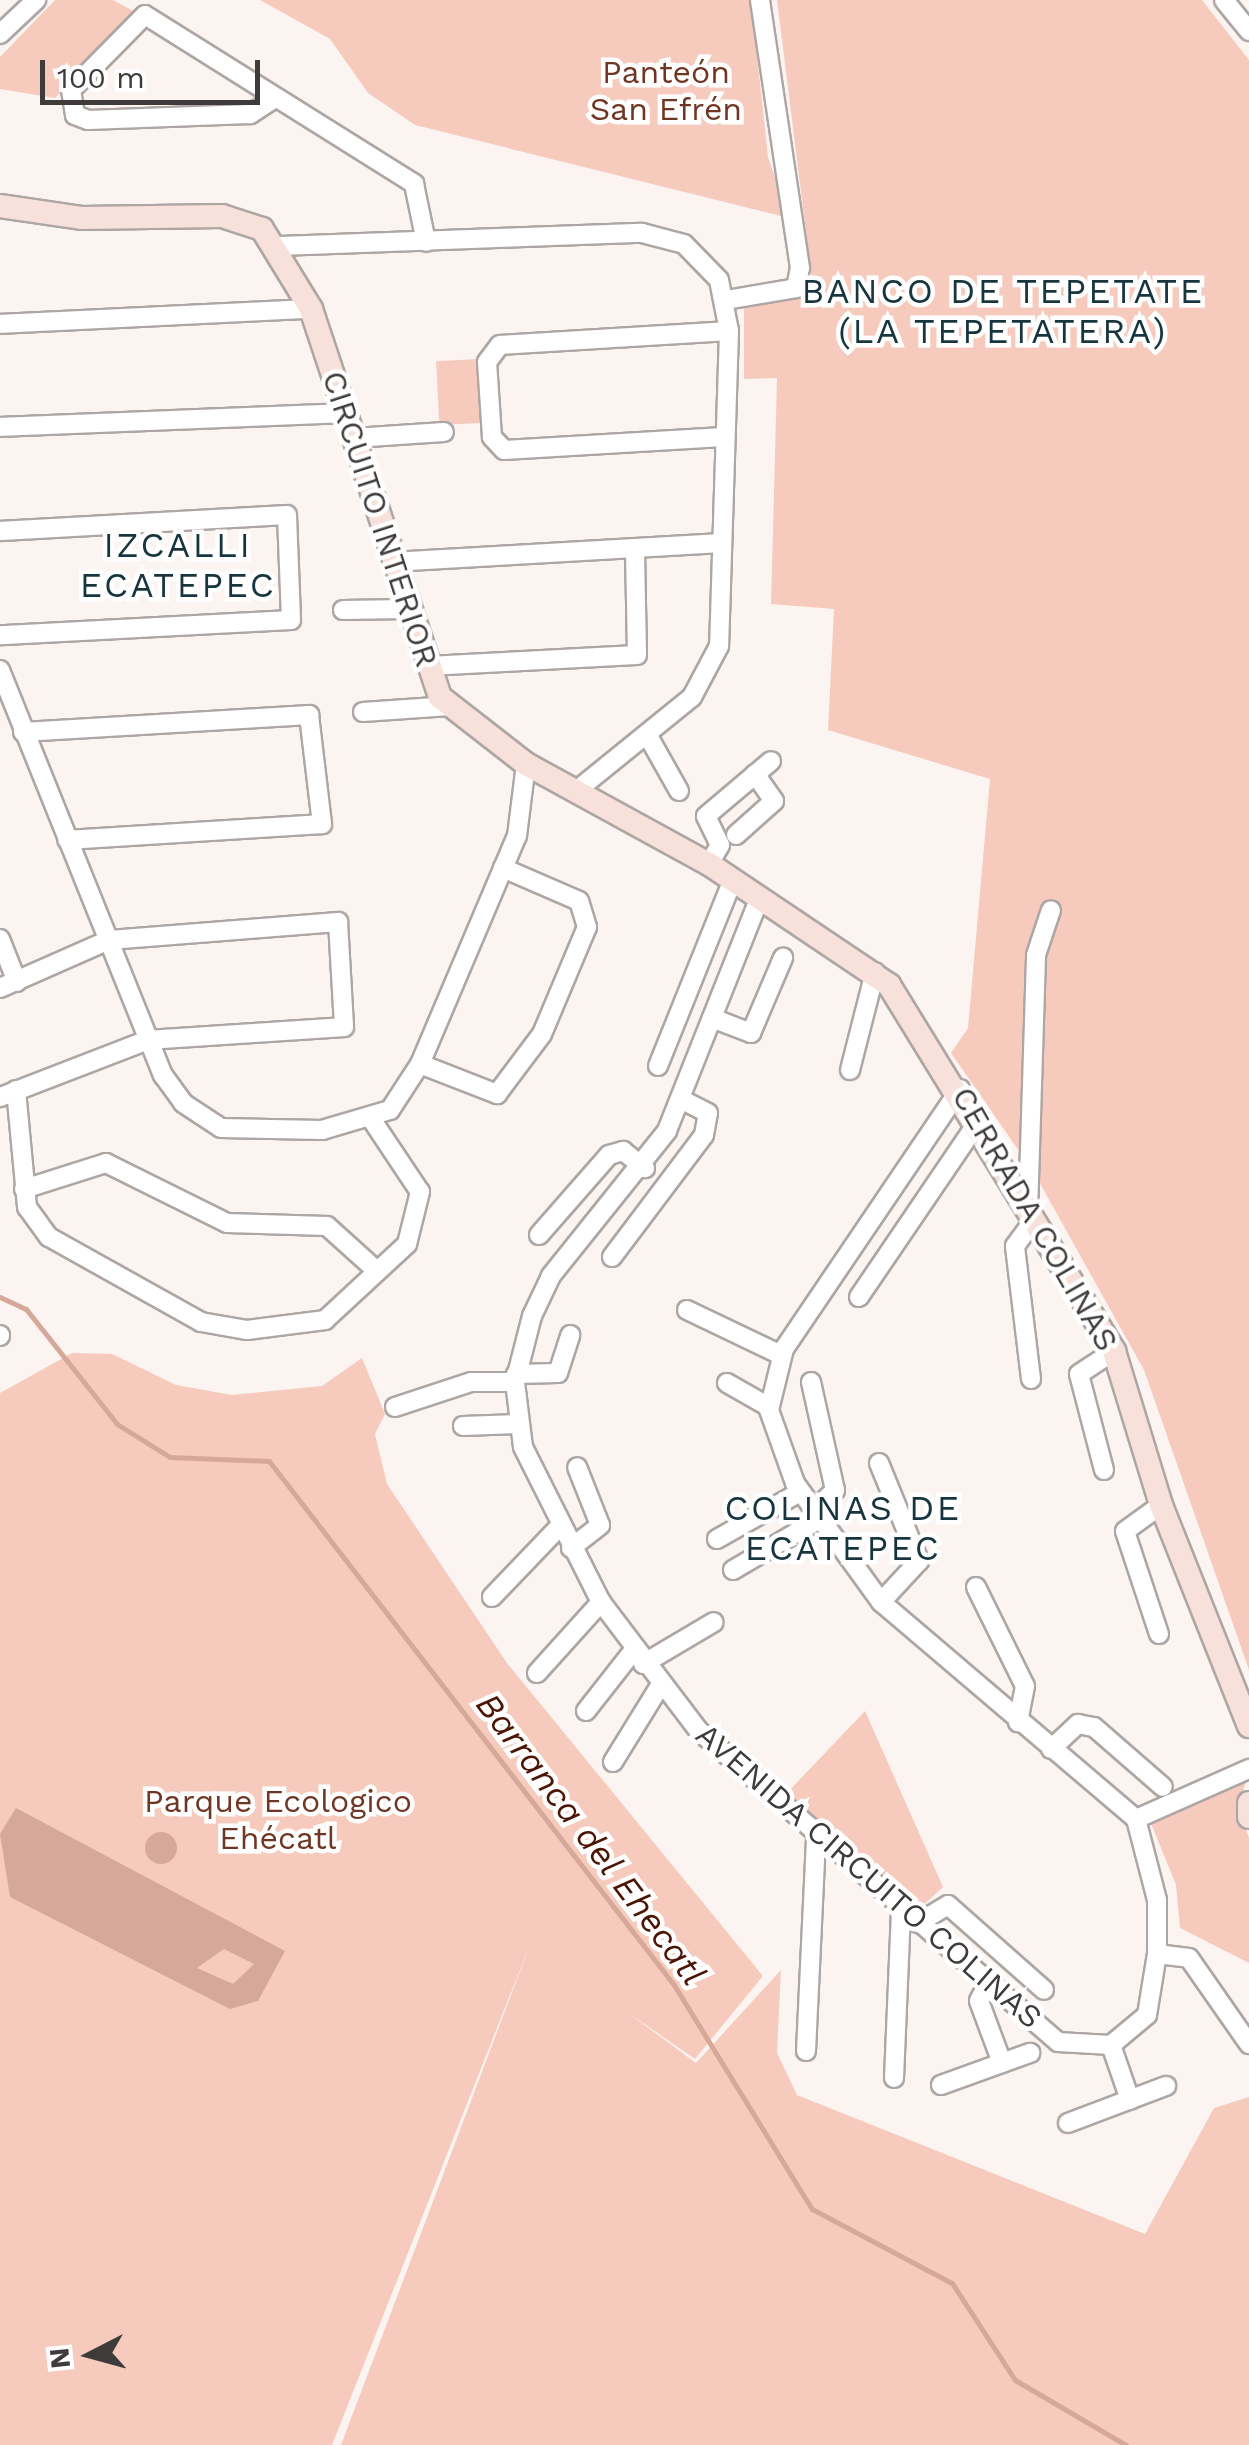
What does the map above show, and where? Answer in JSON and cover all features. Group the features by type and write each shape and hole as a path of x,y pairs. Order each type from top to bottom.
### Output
{"main road":[{"path":"0,206 81,218 222,216 279,246"},
{"name":"CIRCUITO INTERIOR","path":"279,246 311,309 406,609 428,666 450,706 526,764"},
{"path":"526,764 709,864 760,897"},
{"name":"CERRADA COLINAS","path":"760,897 876,972 960,1089 1030,1217 1114,1351 1161,1505 1249,1726"},
{"path":"1249,1803 1249,1817"}],"street":[{"path":"0,34 36,0"},
{"path":"726,300 796,288 800,268 760,0"},
{"path":"1224,0 1249,31"},
{"path":"275,98 250,114 88,120 76,114 71,90 144,15 414,184 426,242"},
{"path":"279,246 666,237 707,261 726,300 729,330 719,646 692,697 577,790"},
{"path":"0,324 311,309"},
{"path":"723,437 504,450 492,437 487,362 500,345 729,330"},
{"path":"0,426 344,413"},
{"path":"354,438 444,432"},
{"path":"0,531 287,515 291,620 0,635"},
{"path":"392,562 721,543"},
{"path":"428,666 637,655 635,548"},
{"path":"343,610 406,609"},
{"path":"0,670 148,1040 182,1103 221,1128 322,1130 372,1120 390,1110 420,1064 503,868 526,764"},
{"path":"364,712 450,706"},
{"path":"23,732 309,715 322,824 68,840"},
{"path":"648,736 679,791"},
{"path":"709,864 720,845 706,816 771,761"},
{"path":"736,835 774,801 755,774"},
{"path":"420,1064 498,1094 542,1034 587,927 579,901 503,868"},
{"path":"658,1066 732,879"},
{"name":"AVENIDA CIRCUITO COLINAS","path":"760,897 680,1099 646,1168 551,1276 516,1378 518,1424 571,1548 601,1602 660,1686 816,1838 1058,2042 1111,2045"},
{"path":"1032,1378 1014,1246 1030,1217 1036,955 1051,910"},
{"path":"0,938 9,985 109,940 338,922 344,1027 148,1040 8,1094 24,1189 49,1237 201,1322 301,1328 324,1320 407,1244 422,1210 412,1172 372,1120"},
{"path":"712,1018 752,1033 783,958"},
{"path":"850,1070 876,972"},
{"path":"960,1089 781,1354 769,1407 800,1492 881,1602 1136,1819 1157,1900 1157,1954 1147,2016 1111,2045 1130,2100"},
{"path":"612,1257 704,1134 708,1114 680,1099"},
{"path":"859,1297 978,1122"},
{"path":"538,1235 609,1154 623,1152 646,1168"},
{"path":"24,1189 106,1163 198,1215 344,1233 377,1271"},
{"path":"687,1310 781,1354"},
{"path":"394,1407 472,1382 558,1373 570,1335"},
{"path":"1104,1470 1079,1374 1114,1351"},
{"path":"733,1570 815,1516 835,1490 811,1382"},
{"path":"727,1383 769,1407"},
{"path":"463,1426 518,1424"},
{"path":"879,1463 919,1560 881,1602"},
{"path":"571,1548 600,1525 577,1466"},
{"path":"717,1539 800,1492"},
{"path":"1159,1634 1124,1531 1161,1505"},
{"path":"492,1597 560,1526"},
{"path":"976,1587 1025,1686 1018,1722"},
{"path":"538,1672 601,1602"},
{"path":"586,1712 638,1658 714,1622"},
{"path":"613,1762 660,1686"},
{"path":"1051,1750 1078,1724 1094,1727 1164,1786"},
{"path":"1136,1819 1249,1769"},
{"path":"806,2051 816,1838"},
{"path":"918,1924 948,1905 1044,1990"},
{"path":"894,2078 901,1909"},
{"path":"1157,1954 1188,1958 1249,2044"},
{"path":"989,1982 979,2001 1002,2063"},
{"path":"941,2085 1030,2053"},
{"path":"1068,2123 1166,2086"}],"green space":[{"path":"55,0 113,0 141,15 55,98 0,89 0,57"},
{"name":"Panteón San Efrén","path":"260,0 751,0 768,157 789,218 415,125 368,93 330,39"},
{"path":"777,0 1202,0 1249,60 1249,1670 1144,1370 1033,1171 951,1053 968,1028 990,779 828,730 834,609 771,604 777,378 744,379 744,305 814,296"},
{"path":"478,359 481,423 439,425 436,361"},
{"name":"Parque Ecologico Ehécatl","path":"72,1353 112,1354 176,1385 232,1395 322,1386 362,1358 385,1414 375,1434 387,1484 507,1663 763,1976 695,2059 627,2012 696,2063 781,1970 777,2053 797,2095 1145,2234 1214,2108 1249,2097 1249,2445 341,2445 531,1942 332,2445 0,2445 0,1393"},
{"path":"865,1711 943,1887 919,1909 784,1796"},
{"path":"1249,1772 1238,1807 1249,1838 1249,1963 1180,1928 1176,1885 1148,1816"}],"shaded area":[{"path":"16,1808 285,1951 258,2001 230,2009 10,1897 0,1834","holes":["224,1949 254,1964 233,1984 197,1968"]},
{"path":"161,1832 173,1836 177,1848 173,1860 161,1864 149,1860 145,1848 149,1836"}],"waterway":[{"name":"Barranca del Ehecatl","path":"0,1297 26,1309 117,1424 170,1457 269,1461 674,1985 812,2209 952,2283 1015,2380 1126,2445"}],"district":[{"name":"BANCO DE TEPETATE (LA TEPETATERA)","path":"1003,311"},
{"name":"IZCALLI ECATEPEC","path":"178,565"},
{"name":"COLINAS DE ECATEPEC","path":"843,1528"}]}
